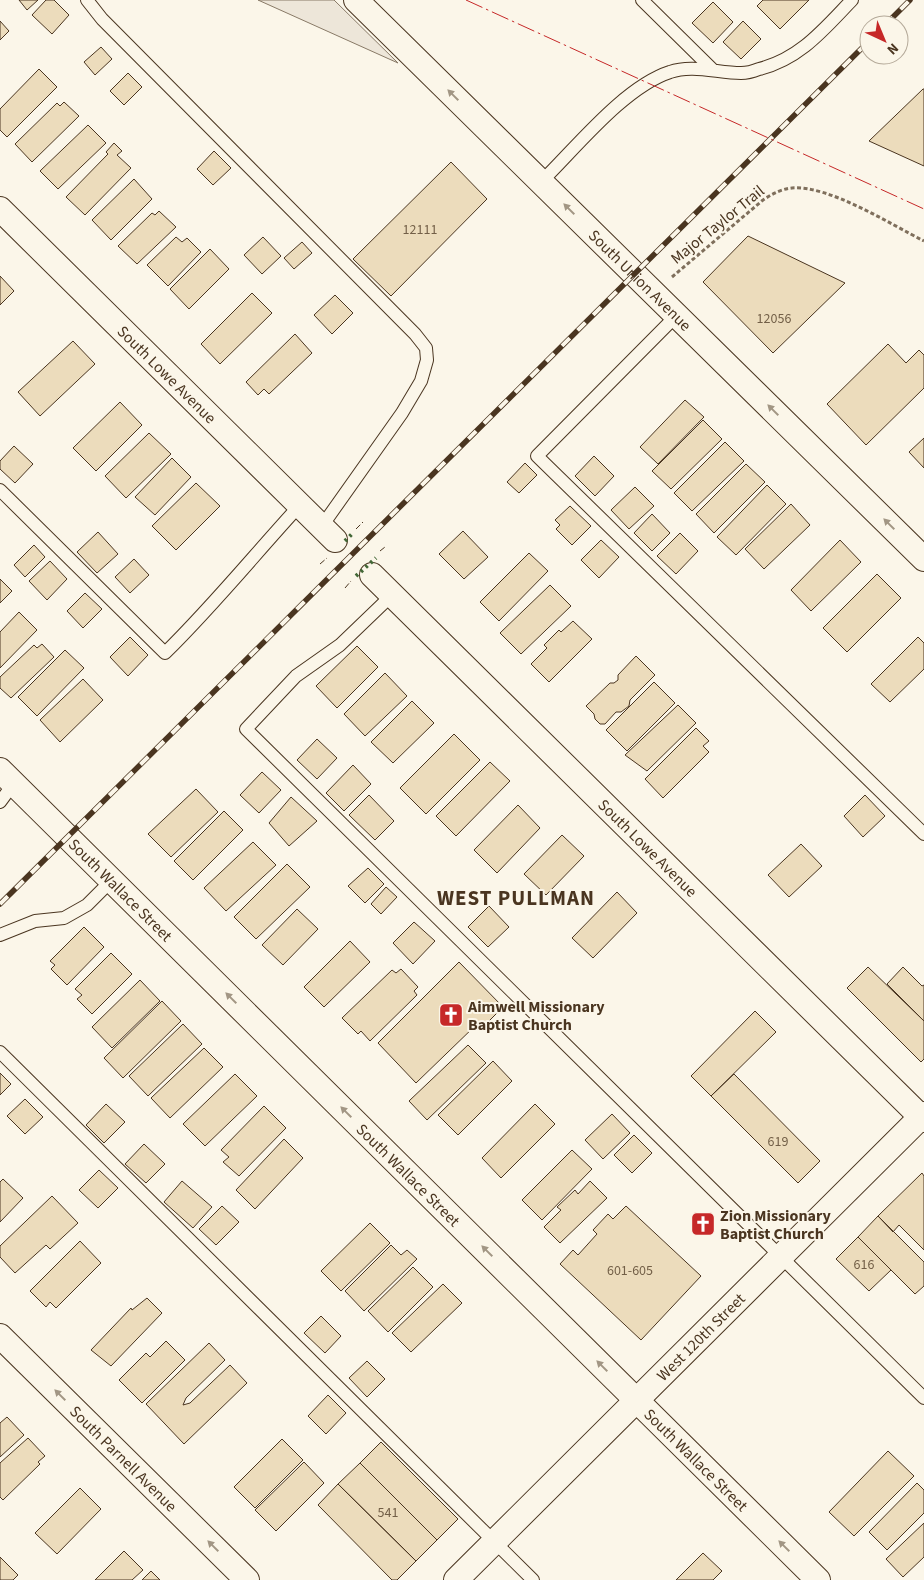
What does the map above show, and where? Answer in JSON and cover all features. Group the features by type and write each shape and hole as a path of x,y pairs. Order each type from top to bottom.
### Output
{"street":[{"name":"South Union Avenue","path":"356,0 924,559"},
{"name":"South Lowe Avenue","path":"0,209 329,533"},
{"name":"South Lowe Avenue","path":"372,575 923,1117"},
{"name":"South Wallace Street","path":"7,776 818,1580"},
{"name":"West 120th Street","path":"456,1580 923,1117"},
{"name":"South Parnell Avenue","path":"0,1336 247,1580"}],"lane":[{"path":"87,0 102,19 415,334 426,348 427,360 421,381 329,533"},
{"path":"642,0 713,70"},
{"path":"541,182 625,100 653,78 685,68 743,73 769,67 792,57 812,41 852,0"},
{"path":"677,315 538,456 924,834"},
{"path":"0,490 165,653 202,617 253,555 300,504"},
{"path":"392,595 340,645 296,676 246,729 924,1398"},
{"path":"0,802 7,776"},
{"path":"0,935 35,920 64,918 87,906 112,880"},
{"path":"0,1052 534,1580"}],"path":[{"name":"Major Taylor Trail","path":"653,292 775,192 791,188 832,195 924,241"}],"shaded area":[{"path":"258,0 334,0 398,63"}],"building":[{"path":"19,0 38,0 27,10"},
{"path":"46,0 54,0 69,15 52,34 32,15"},
{"path":"763,0 809,0 780,29 757,6"},
{"path":"713,2 733,22 713,43 692,23"},
{"path":"0,21 9,31 0,40"},
{"path":"743,21 761,39 741,59 723,42"},
{"path":"101,47 112,59 95,75 84,62"},
{"path":"39,69 57,87 7,137 0,130 0,109"},
{"path":"128,73 142,87 124,105 110,91"},
{"path":"924,89 924,166 869,141"},
{"path":"64,102 79,116 32,162 15,144 57,103 60,106"},
{"path":"88,125 106,143 58,189 40,171"},
{"path":"114,143 122,151 117,155 131,168 85,215 66,197 108,154 106,152"},
{"path":"214,151 231,168 213,185 197,169"},
{"path":"451,162 487,199 391,296 353,259"},
{"path":"134,179 152,199 111,240 92,220"},
{"path":"159,211 176,227 137,264 118,246 152,213 155,215"},
{"path":"748,236 845,283 773,353 703,282"},
{"path":"176,237 182,242 187,238 201,252 168,286 147,265"},
{"path":"263,237 281,256 262,274 244,255"},
{"path":"302,242 312,253 294,269 284,258"},
{"path":"210,249 229,269 189,309 170,289"},
{"path":"0,276 14,291 0,305"},
{"path":"252,293 272,313 220,364 201,344"},
{"path":"335,295 353,313 332,334 314,315"},
{"path":"295,334 312,353 269,394 264,389 258,395 246,382"},
{"path":"73,341 95,364 40,416 18,392"},
{"path":"888,344 906,363 919,350 924,355 924,388 866,445 827,404"},
{"path":"685,400 704,417 658,464 640,447"},
{"path":"120,402 142,425 96,471 73,448"},
{"path":"703,420 722,439 671,489 652,471"},
{"path":"149,433 171,454 126,498 105,476"},
{"path":"924,438 924,468 909,452"},
{"path":"725,442 744,461 692,511 674,493"},
{"path":"14,446 33,464 15,483 0,469 0,461"},
{"path":"594,456 614,476 595,496 575,476"},
{"path":"172,458 191,477 155,515 135,497"},
{"path":"525,463 537,475 519,493 507,482"},
{"path":"746,464 765,482 714,533 696,514"},
{"path":"196,483 220,506 176,550 152,526"},
{"path":"767,485 786,504 736,555 717,537"},
{"path":"635,487 654,506 629,529 611,510"},
{"path":"791,504 810,525 764,569 745,549"},
{"path":"570,506 591,526 572,545 556,529 560,525 555,520"},
{"path":"652,514 670,533 652,551 634,533"},
{"path":"463,531 488,557 464,579 439,554"},
{"path":"98,532 118,554 97,573 77,552"},
{"path":"680,533 698,551 676,574 657,556"},
{"path":"601,540 619,557 599,578 581,560"},
{"path":"840,540 861,562 811,611 791,590"},
{"path":"34,545 45,557 25,577 14,565"},
{"path":"529,553 548,571 499,621 480,602"},
{"path":"134,559 149,575 130,593 115,577"},
{"path":"50,561 67,579 47,600 29,581"},
{"path":"877,574 901,598 847,652 823,628"},
{"path":"0,579 12,591 0,603"},
{"path":"550,585 571,606 521,654 500,633"},
{"path":"85,593 102,609 83,628 67,611"},
{"path":"19,612 37,630 0,668 0,632"},
{"path":"573,621 592,639 549,682 531,664 547,648 544,645 559,630 561,632"},
{"path":"130,637 148,655 128,676 110,657"},
{"path":"918,637 924,643 924,669 890,702 871,684"},
{"path":"42,644 54,657 11,698 0,688 0,677 34,645 37,648"},
{"path":"357,646 378,667 337,708 316,686"},
{"path":"65,650 84,668 37,716 18,697"},
{"path":"636,656 655,675 630,700 629,706 621,712 616,712 605,724 600,724 586,706 610,683 618,680 618,675"},
{"path":"385,673 407,696 365,736 344,714"},
{"path":"83,679 103,700 60,742 40,720"},
{"path":"654,682 675,703 627,751 606,730"},
{"path":"412,701 434,723 393,763 371,742"},
{"path":"678,705 696,723 647,771 625,755"},
{"path":"696,728 709,741 703,746 709,752 663,798 645,779"},
{"path":"454,734 480,760 426,814 400,788"},
{"path":"317,739 337,758 317,779 297,760"},
{"path":"490,762 510,781 456,836 436,816"},
{"path":"353,765 371,784 344,811 326,793"},
{"path":"262,772 281,790 259,813 240,795"},
{"path":"196,789 218,812 171,857 148,834"},
{"path":"369,795 394,821 375,840 349,815"},
{"path":"865,795 885,816 863,837 844,816"},
{"path":"291,797 317,821 289,846 269,823"},
{"path":"518,805 540,828 497,873 474,850"},
{"path":"224,811 243,830 193,880 174,861"},
{"path":"562,835 584,856 546,895 524,874"},
{"path":"253,842 276,865 226,911 204,888"},
{"path":"801,844 822,866 789,897 768,875"},
{"path":"287,864 310,887 256,939 234,917"},
{"path":"368,868 384,884 365,903 348,886"},
{"path":"386,887 397,897 381,914 371,904"},
{"path":"617,892 637,913 593,958 572,938"},
{"path":"489,906 509,927 488,947 468,927"},
{"path":"297,909 318,929 283,965 262,945"},
{"path":"414,922 435,941 413,964 393,943"},
{"path":"84,927 104,947 67,985 51,969 55,965 50,961"},
{"path":"350,941 370,962 324,1007 304,987"},
{"path":"111,953 132,974 92,1014 77,999 82,995 75,989"},
{"name":"Aimwell Missionary Baptist Church","path":"459,962 503,1007 481,1029 477,1024 416,1083 378,1043"},
{"path":"868,967 924,1021 924,1059 921,1062 847,988"},
{"path":"903,967 922,986 924,985 924,1021 887,984"},
{"path":"401,969 418,987 414,991 417,995 370,1041 361,1031 358,1034 342,1018 392,970 396,973"},
{"path":"140,980 160,1001 112,1048 92,1027"},
{"path":"162,1001 181,1021 123,1078 104,1058"},
{"path":"755,1011 776,1032 711,1096 691,1076"},
{"path":"183,1024 202,1044 148,1096 129,1076"},
{"path":"468,1045 486,1063 427,1120 409,1101"},
{"path":"204,1048 223,1067 170,1118 151,1098"},
{"path":"493,1061 512,1081 458,1135 438,1115"},
{"path":"0,1073 11,1084 0,1095"},
{"path":"235,1074 257,1096 205,1146 183,1124"},
{"path":"734,1074 820,1161 798,1183 711,1096"},
{"path":"25,1099 43,1117 25,1134 7,1116"},
{"path":"106,1104 125,1122 104,1143 86,1125"},
{"path":"535,1104 555,1124 501,1178 482,1158"},
{"path":"264,1106 286,1128 239,1176 223,1162 229,1157 221,1150"},
{"path":"612,1114 630,1133 603,1159 585,1140"},
{"path":"634,1135 652,1153 632,1173 614,1155"},
{"path":"284,1139 303,1158 255,1209 236,1190"},
{"path":"144,1144 165,1164 146,1183 125,1164"},
{"path":"572,1150 592,1169 542,1220 522,1200"},
{"path":"99,1170 118,1188 98,1208 79,1190"},
{"path":"922,1173 924,1176 924,1250 899,1225 893,1232 878,1216"},
{"path":"3,1179 23,1198 0,1222 0,1182"},
{"path":"182,1181 212,1207 193,1228 164,1202"},
{"path":"590,1181 607,1198 560,1243 544,1227 561,1210 557,1207 575,1190 578,1194"},
{"path":"52,1196 78,1223 50,1249 46,1245 15,1273 0,1257 0,1246"},
{"path":"222,1206 239,1222 216,1245 199,1229"},
{"path":"626,1206 701,1276 641,1340 560,1264 573,1250 578,1255 597,1234 593,1230 608,1214 613,1219"},
{"path":"878,1216 924,1262 924,1286 915,1294 858,1237"},
{"path":"370,1223 390,1243 341,1291 321,1271"},
{"path":"858,1237 891,1270 869,1291 836,1259"},
{"path":"80,1241 101,1263 56,1308 50,1302 46,1307 30,1291"},
{"path":"391,1245 401,1255 407,1250 417,1259 364,1311 345,1291"},
{"path":"413,1267 433,1287 388,1332 368,1311"},
{"path":"443,1284 462,1303 411,1352 392,1333"},
{"path":"147,1298 162,1313 111,1366 91,1350 131,1308 132,1310"},
{"path":"321,1316 341,1336 325,1353 304,1333"},
{"path":"166,1341 185,1360 142,1403 119,1380 146,1353 150,1357"},
{"path":"209,1343 225,1360 186,1398 183,1405 190,1403 230,1365 247,1383 184,1444 146,1404"},
{"path":"367,1361 385,1379 367,1397 349,1378"},
{"path":"328,1395 346,1413 326,1434 308,1416"},
{"path":"7,1417 24,1435 0,1457 0,1423"},
{"path":"28,1438 45,1456 38,1462 40,1464 3,1500 0,1497 0,1463"},
{"path":"282,1439 303,1460 255,1508 234,1487"},
{"path":"381,1442 458,1519 437,1540 360,1463"},
{"path":"888,1451 914,1476 854,1536 829,1512"},
{"path":"304,1462 324,1483 276,1531 255,1510"},
{"path":"360,1463 437,1540 416,1561 338,1484"},
{"path":"917,1483 924,1490 924,1513 887,1550 869,1532"},
{"path":"338,1484 416,1561 397,1580 392,1580 318,1505"},
{"path":"80,1488 101,1509 57,1554 35,1533"},
{"path":"924,1523 924,1557 903,1577 886,1559"},
{"path":"124,1551 143,1570 132,1580 95,1580"},
{"path":"703,1553 722,1571 713,1580 676,1580"},
{"path":"0,1557 18,1575 13,1580 0,1580"},
{"path":"151,1571 160,1580 142,1580"}],"railway":[{"path":"895,15 910,0"},
{"path":"0,904 859,51"}],"hedge":[{"path":"345,541 352,534"},
{"path":"356,576 376,558"}],"fence":[{"path":"356,529 363,522"},
{"path":"380,551 385,547"},
{"path":"320,564 327,558"},
{"path":"345,588 351,581"}],"power":[{"path":"466,0 924,209"}],"place":[{"name":"Aimwell Missionary Baptist Church","path":"451,1015"},
{"name":"Zion Missionary Baptist Church","path":"703,1224"}],"district":[{"name":"WEST PULLMAN","path":"516,898"}]}
